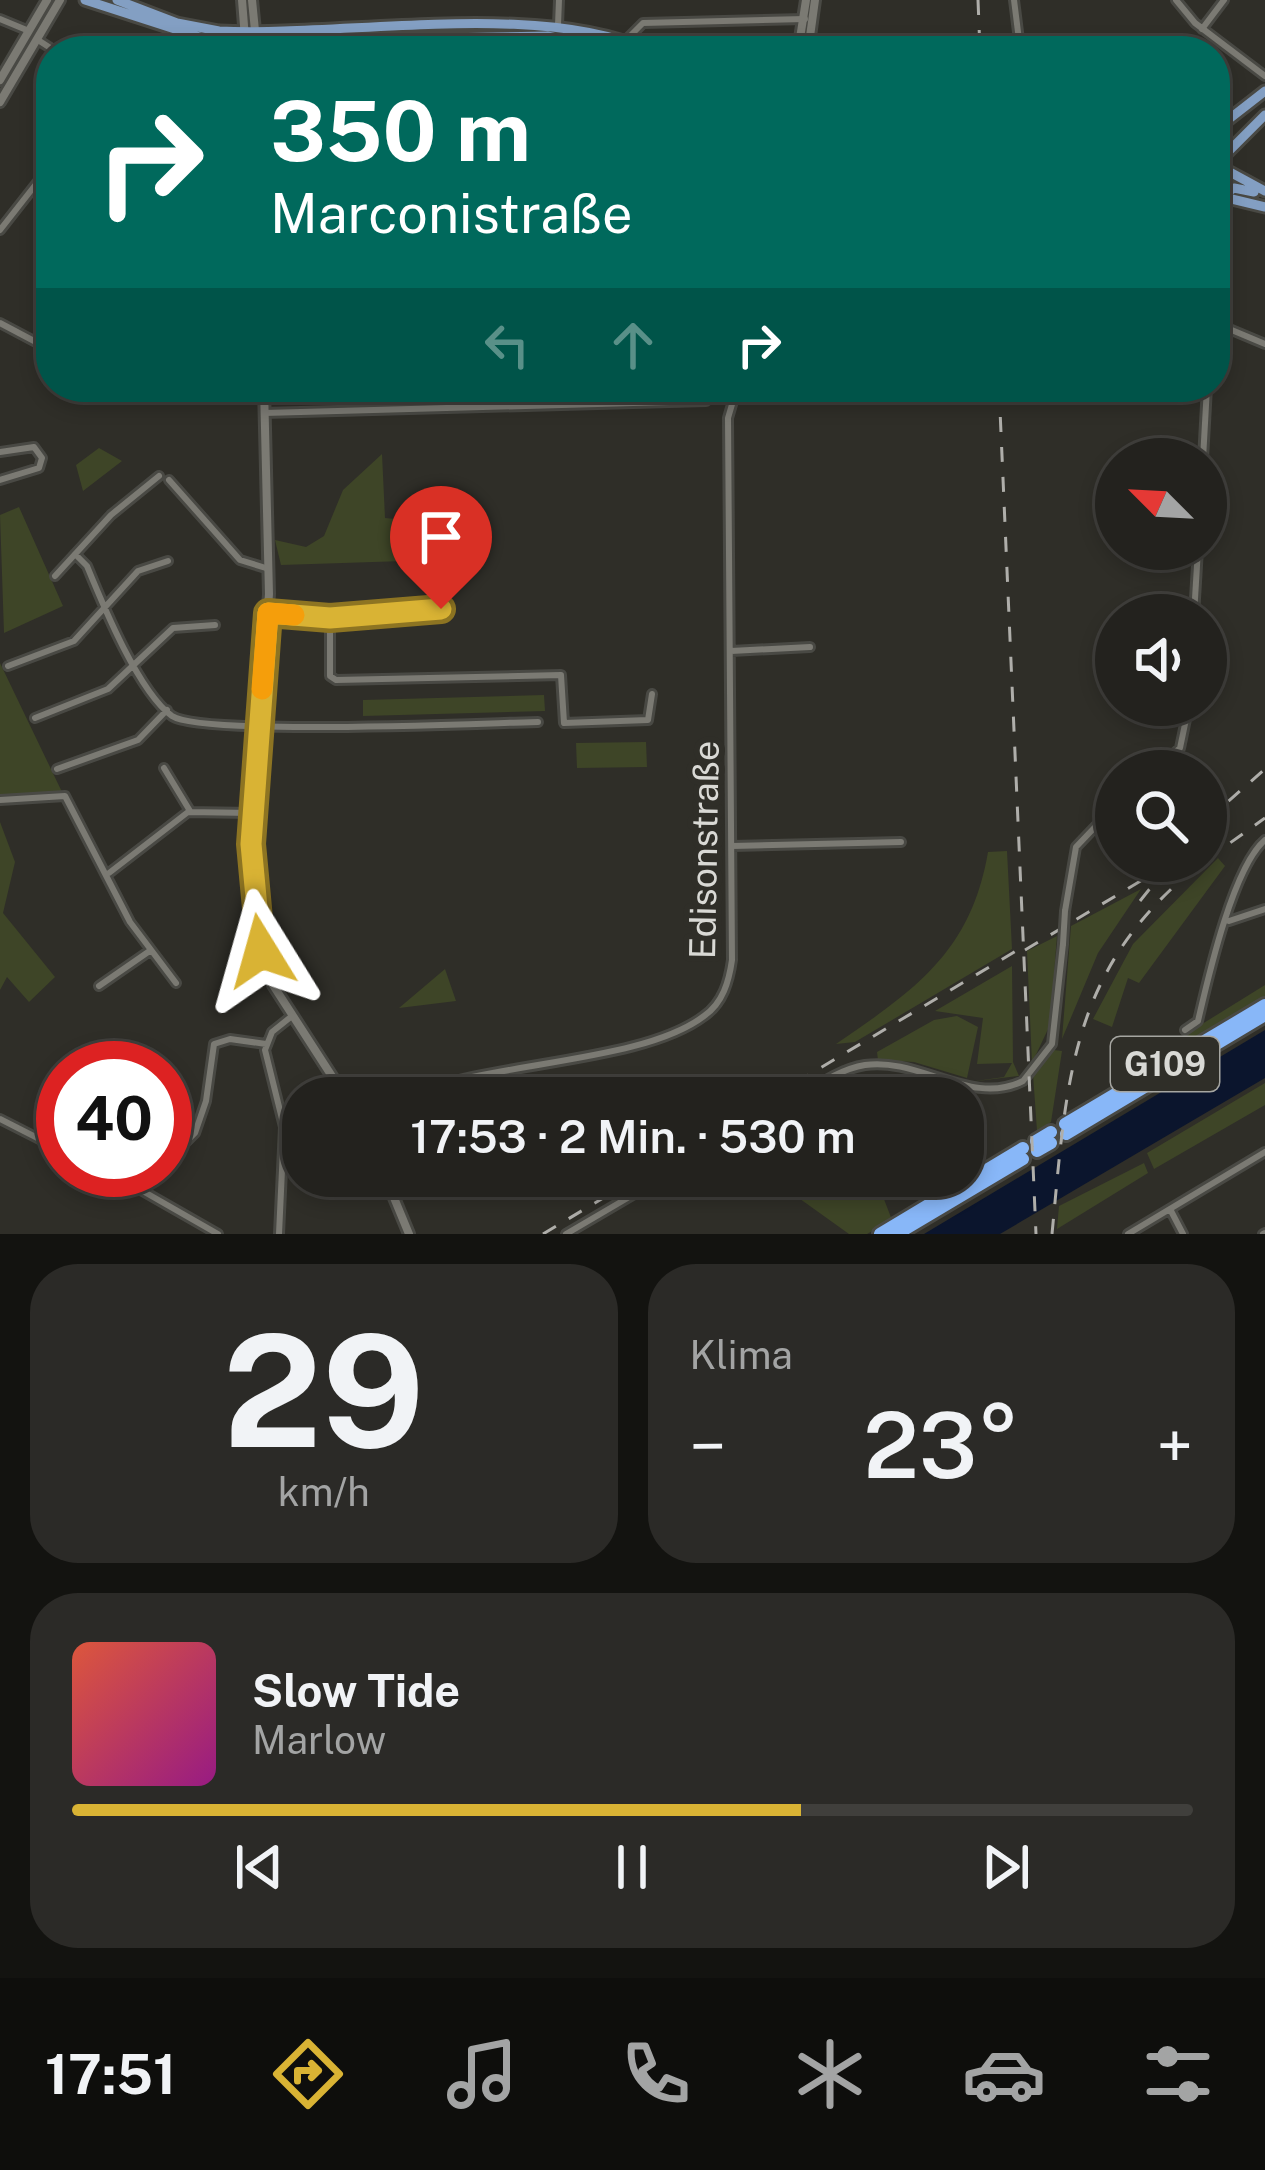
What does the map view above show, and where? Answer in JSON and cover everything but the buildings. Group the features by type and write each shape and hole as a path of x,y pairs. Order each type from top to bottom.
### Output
{"highway":[{"name":"G109","path":"897,1234 1265,1005"},
{"name":"G109","path":"880,1234 1265,1015"}],"main road":[{"path":"85,0 185,36"},
{"path":"117,0 227,36"},
{"path":"359,36 558,25 608,36"},
{"path":"1230,122 1265,91"},
{"path":"1230,154 1265,116"},
{"path":"1230,164 1233,152"},
{"path":"1230,173 1265,193"},
{"path":"1230,191 1265,193"},
{"path":"1230,201 1265,208"}],"street":[{"path":"0,80 47,0"},
{"path":"39,36 60,0"},
{"path":"242,0 250,36"},
{"path":"251,36 252,0"},
{"path":"558,25 559,0"},
{"path":"809,36 810,0"},
{"path":"1015,0 1017,36"},
{"path":"1176,0 1211,36"},
{"path":"1202,29 1224,0"},
{"path":"0,19 28,31"},
{"path":"630,36 643,22 810,19"},
{"path":"804,36 810,19"},
{"path":"0,102 36,41"},
{"path":"1230,50 1265,76"},
{"path":"0,230 36,184"},
{"path":"0,323 36,342"},
{"path":"1230,329 1265,344"},
{"path":"264,402 268,613 252,813 258,938 268,975 332,1077"},
{"path":"264,413 638,402"},
{"name":"Edisonstraße","path":"468,1077 641,1042 704,1017 719,1001 730,972 730,405 734,402"},
{"path":"1204,438 1207,402"},
{"path":"0,452 34,447 42,458 39,468 0,480"},
{"path":"55,576 159,476"},
{"path":"169,480 240,560 269,569"},
{"path":"75,554 88,566 148,691 179,719 259,726 538,722"},
{"path":"8,666 74,641 138,571 168,561"},
{"path":"268,613 330,618 441,609"},
{"path":"330,618 330,676 336,680 561,675 564,724 647,720 653,715 652,694"},
{"path":"35,718 108,689 173,628 215,625"},
{"path":"731,652 802,651 810,646"},
{"path":"57,769 139,740 167,710"},
{"path":"164,768 190,811"},
{"path":"0,800 65,796 109,873 109,882 176,983"},
{"path":"109,873 190,811 252,813"},
{"path":"984,1089 1015,1085 1040,1064 1057,1021 1076,847 1095,827"},
{"path":"1184,1030 1198,1021 1240,879 1265,840"},
{"path":"732,846 902,842"},
{"path":"1229,922 1265,909"},
{"path":"99,986 151,950"},
{"path":"266,1044 292,1016"},
{"path":"192,1136 214,1045 230,1039 266,1044"},
{"path":"266,1044 284,1127 279,1234"},
{"path":"832,1077 870,1064 905,1066 942,1077"},
{"path":"0,1119 36,1137"},
{"path":"1128,1234 1265,1152"},
{"path":"153,1197 218,1234"},
{"path":"394,1197 409,1234"},
{"path":"566,1234 629,1197"},
{"path":"1170,1209 1183,1234"}],"green space":[{"path":"99,448 122,461 83,491 76,465"},
{"path":"382,454 385,518 395,519 395,529 404,530 404,561 281,565 275,540 306,547 324,536 343,490"},
{"path":"19,507 63,606 4,633 0,515"},
{"path":"0,663 62,792 0,798"},
{"path":"544,695 545,711 363,716 363,700"},
{"path":"646,742 647,767 577,768 576,743"},
{"path":"0,822 15,862 3,913 55,977 29,1002 7,977 0,990"},
{"path":"1007,851 1012,949 855,1042 836,1044 891,1005 935,965 968,917 988,852"},
{"path":"1194,882 1213,882 1139,983 1128,978 1112,1027 1093,1019 1133,944"},
{"path":"1141,889 1098,953 1062,1039 1071,926"},
{"path":"1057,936 1050,1025 1032,1063 1027,951"},
{"path":"1012,966 1013,1062 1019,1076 984,1080 1004,1077 1012,1063 977,1064 983,1018 935,1011"},
{"path":"445,969 456,1001 399,1008"},
{"path":"1265,985 1265,997 1118,1085 1115,1078"},
{"path":"957,1016 978,1027 967,1077 914,1062 878,1060 877,1052 934,1020"},
{"path":"1054,1050 1062,1051 1051,1122 1037,1131 1033,1074"},
{"path":"1265,1083 1265,1105 1154,1169 1147,1153"},
{"path":"1144,1163 1148,1173 1057,1229 1059,1206"},
{"path":"797,1197 883,1197 892,1220 867,1234 849,1234"}],"water":[{"path":"1265,1030 1265,1078 1000,1234 924,1234"}],"railway":[{"path":"978,0 979,36"},
{"path":"1000,402 1036,1234"},
{"path":"1227,802 1265,769"},
{"path":"1227,845 1265,818"},
{"path":"1025,950 1139,882"},
{"path":"1140,901 1155,882"},
{"path":"1052,1234 1063,1124 1083,1028 1101,983 1126,941 1180,882"},
{"path":"805,1077 1016,951"},
{"path":"543,1234 605,1197"}],"slow traffic":[{"path":"262,689 268,613 294,615"}],"route":[{"path":"261,951 251,844 268,613 330,618 428,614 441,609"}]}
